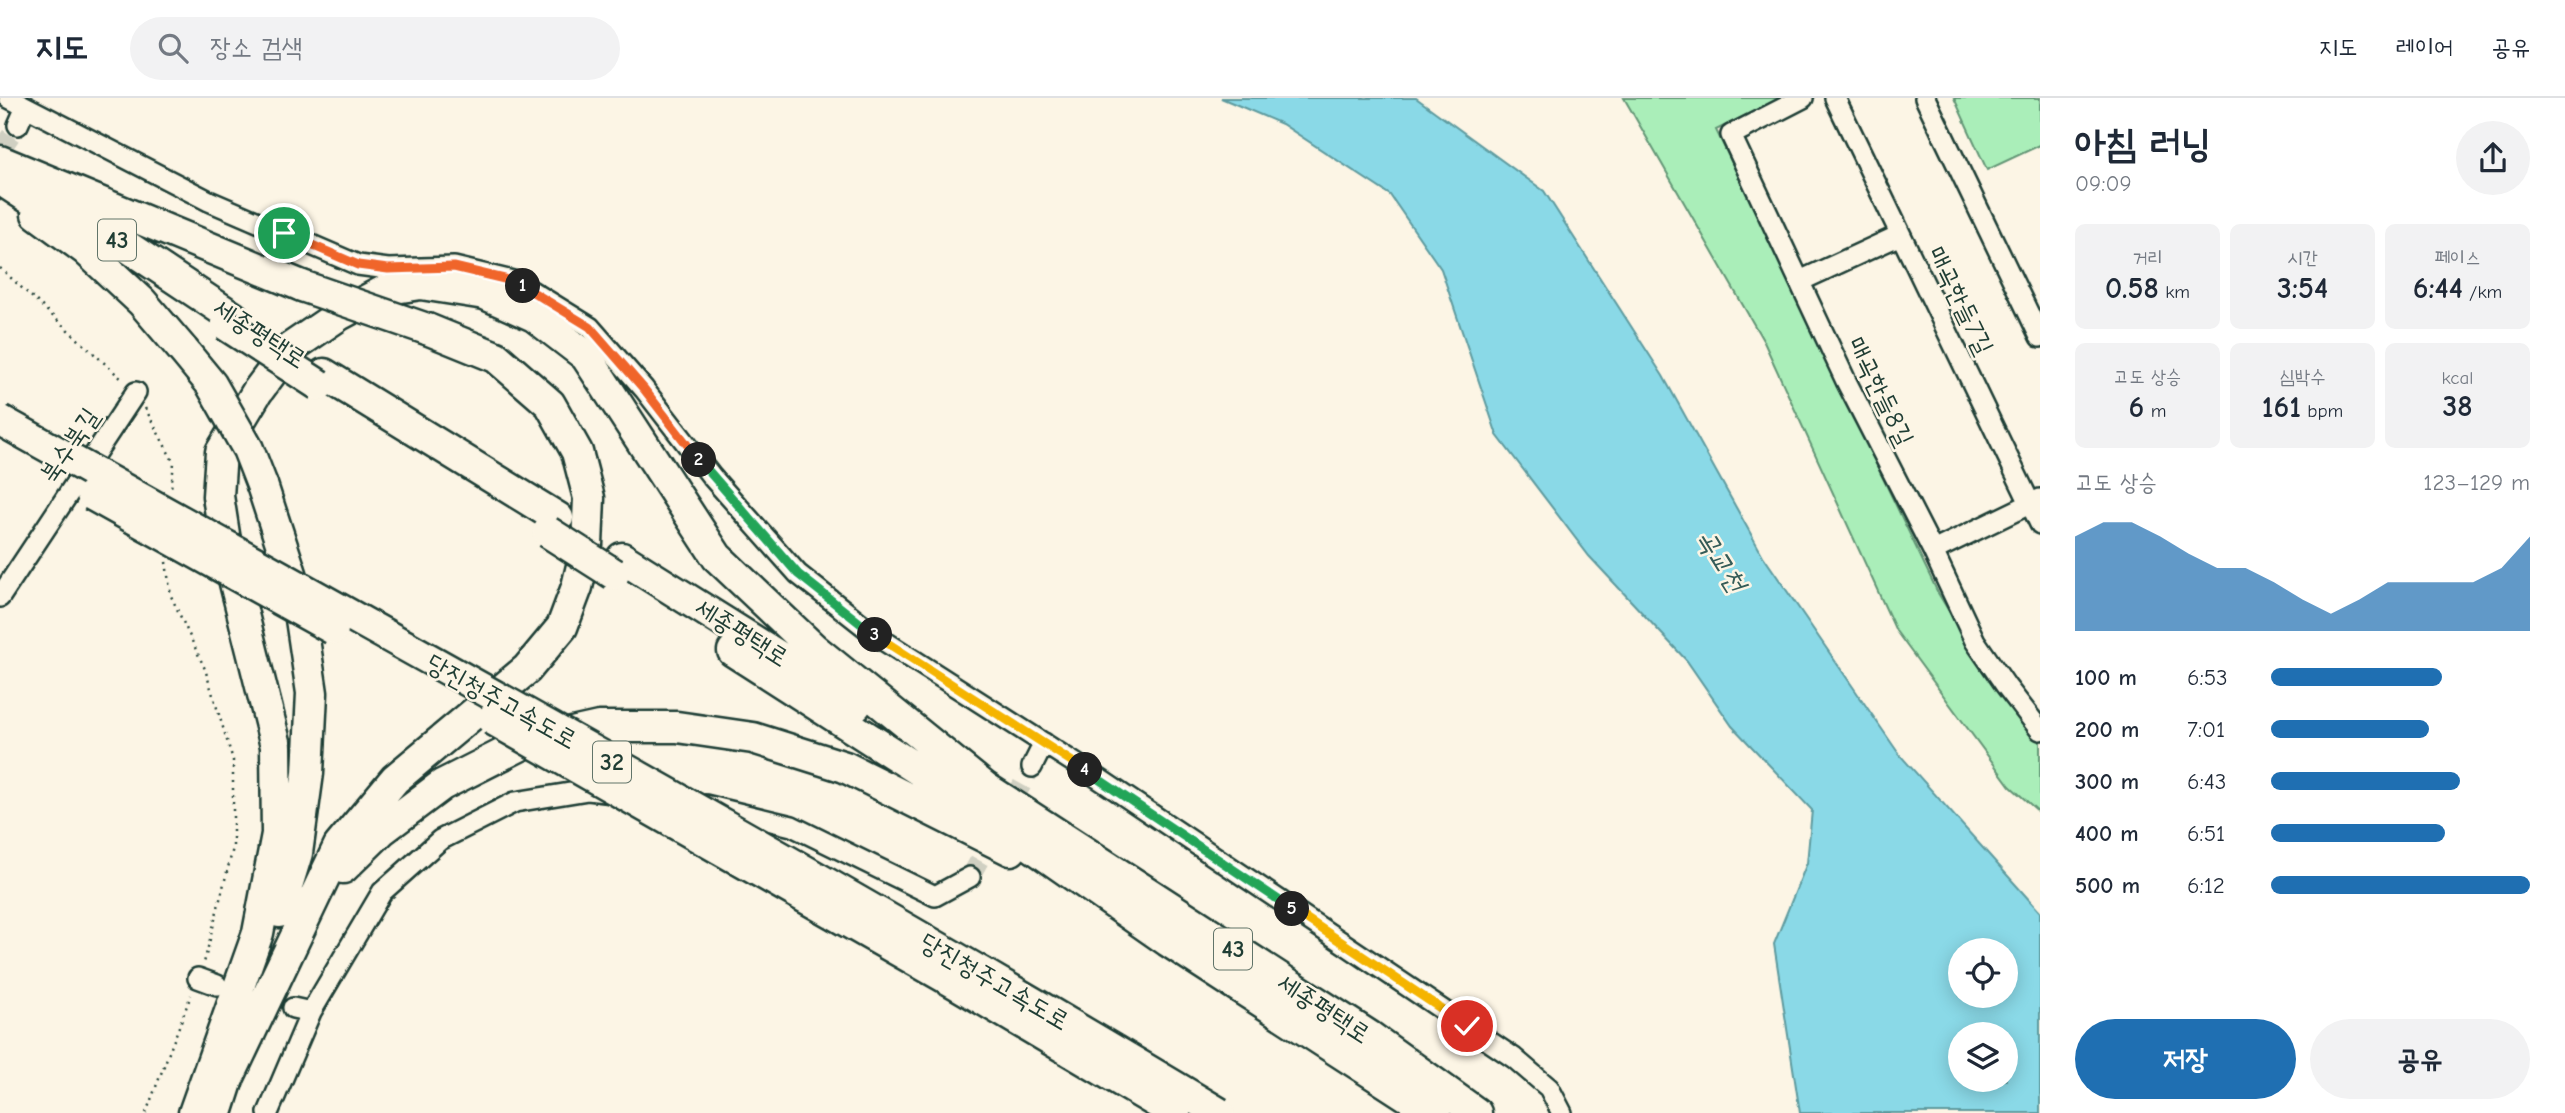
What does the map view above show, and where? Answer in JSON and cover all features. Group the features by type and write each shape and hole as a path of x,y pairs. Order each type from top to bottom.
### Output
{"highway":[{"path":"0,162 302,286 496,356 550,404 577,452 589,498 587,545 577,587 562,627 527,669 396,779 339,846 228,1079 216,1113"},
{"name":"세종평택로","path":"0,162 230,321"},
{"name":"세종평택로","path":"0,179 618,566 976,807 1168,941 1434,1113"},
{"path":"0,187 86,250 142,302 211,384 248,449 297,592 312,694 308,773 297,853 271,935 205,1076"},
{"path":"194,1113 258,933 277,834 276,746 226,547 219,496 221,452 257,392 289,349 339,315 388,289 421,284 485,294 534,316 586,356 717,556 813,648 987,789"},
{"name":"당진청주고속도로","path":"0,420 732,830 1098,1040 1219,1113"},
{"name":"당진청주고속도로","path":"0,443 452,696 957,984 1175,1113"},
{"name":"세종평택로","path":"618,566 809,674 1369,1036 1476,1113"},
{"path":"284,959 339,871 382,830 412,807 442,785 523,744 599,727 677,727 753,738 845,767 1102,895"}],"street":[{"name":"매곡한들8길","path":"1802,98 1731,135 1846,381 1933,551 1975,641 2040,730"},
{"name":"매곡한들7길","path":"1835,98 2035,502 2040,524"},
{"path":"1925,98 2040,337"},
{"path":"18,125 17,102 209,201 358,265 388,269 454,267 517,282 590,327 644,389 712,477 798,574 878,637 1044,743 1514,1058 1549,1088 1562,1113"},
{"path":"1800,281 1900,234"},
{"name":"북수북길","path":"0,597 136,392"},
{"path":"1933,551 2035,502"},
{"path":"1032,767 1044,743"},
{"path":"268,1113 302,1010 382,892 440,839 514,802 588,790 677,799 792,826 935,895 970,877"},
{"path":"198,978 217,985"}],"path":[{"path":"0,268 136,392 174,463 170,500"},
{"path":"146,1113 198,978 233,848 233,760 205,669 171,596 166,562"}],"green space":[{"path":"1624,98 1781,98 1716,130 1938,593 1998,693 2040,742 2040,813 2010,786 1896,631 1764,342"},
{"path":"1954,98 2040,98 2040,145 1987,170"}],"water":[{"name":"곡교천","path":"1221,98 1416,98 1544,191 1663,376 1763,556 1899,754 2040,912 2040,1113 1800,1113 1774,944 1807,863 1812,810 1732,726 1687,661 1589,556 1497,435 1441,269 1390,195 1282,124"}],"tunnel":[{"path":"0,151 18,125"},
{"path":"970,877 1032,767"}],"route":[{"path":"284,233 358,265 388,269 454,267 517,282 590,327 644,389 712,477 798,574 878,637 1095,776 1467,1026"}]}
